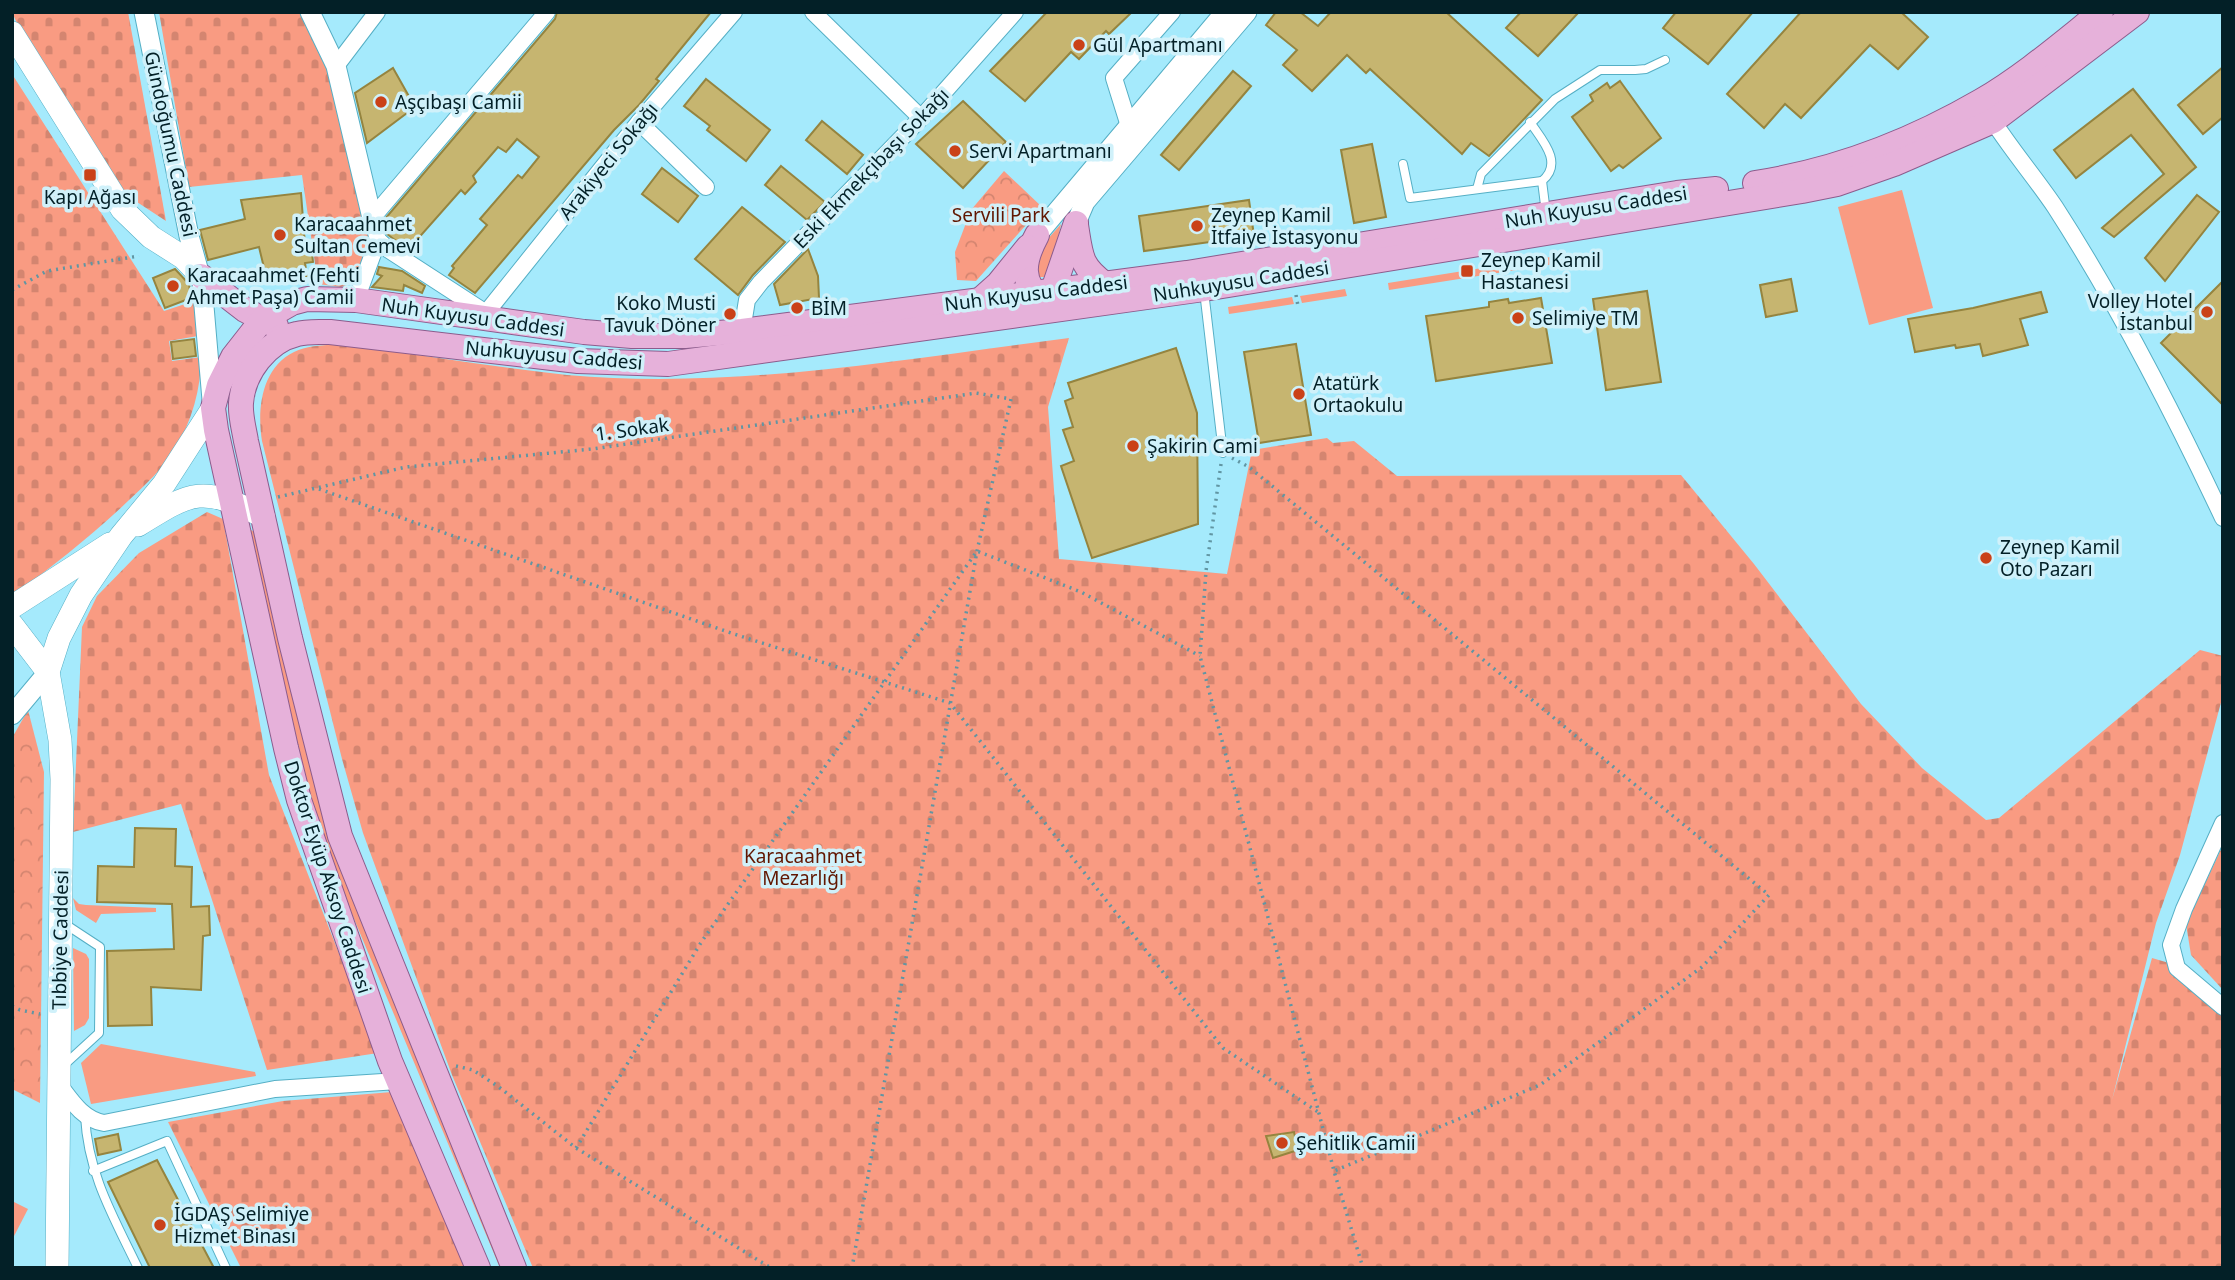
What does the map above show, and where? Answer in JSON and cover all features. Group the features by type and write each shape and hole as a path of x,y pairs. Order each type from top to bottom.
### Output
{"main road":[{"name":"Nuh Kuyusu Caddesi","path":"262,320 292,303 307,299 356,300 485,315 584,332 632,336 685,336 742,331 979,301 1048,301 1105,284 1767,181 1833,165 1987,111 2013,80 2102,12"},
{"name":"Nuhkuyusu Caddesi","path":"296,334 351,333 578,361 668,364 1048,301 1204,289 1813,189 1837,184 1894,164 1987,111 2129,14"},
{"path":"12,33 122,209 151,237 184,258 224,295 262,320 296,334"},
{"path":"1076,223 1079,246 1088,272 1105,284"},
{"path":"1037,235 1026,261 1026,277 1048,301 1076,223"},
{"path":"979,301 998,284 1037,235"},
{"path":"1176,274 1204,289 1222,267"},
{"name":"Doktor Eyüp Aksoy Caddesi","path":"262,320 233,357 219,385 213,408 285,748 299,800 398,1081 478,1268"},
{"name":"Doktor Eyüp Aksoy Caddesi","path":"296,334 270,348 255,365 244,386 241,400 261,509 340,836 514,1268"},
{"path":"48,672 70,615 121,536 164,484 213,408"},
{"path":"12,607 185,498 209,496 261,509"},
{"name":"Tıbbiye Caddesi","path":"12,625 48,672 61,753 57,1268"}],"street":[{"name":"Gündoğumu Caddesi","path":"144,12 189,236 201,276 213,408"},
{"path":"310,12 336,66 378,240 485,315"},
{"path":"336,66 377,12"},
{"path":"372,218 547,12"},
{"name":"Arakiyeci Sokağı","path":"485,315 639,122 734,12"},
{"path":"813,12 922,118"},
{"name":"Eski Ekmekçibaşı Sokağı","path":"742,331 747,300 761,282 922,118 1015,12"},
{"path":"1129,126 1114,78 1172,12"},
{"path":"1037,235 1225,12"},
{"path":"1076,223 1086,202 1247,12"},
{"path":"1987,111 2054,206 2099,280 2147,365 2223,518"},
{"path":"639,122 706,187"},
{"path":"356,300 378,240"},
{"path":"12,715 48,672"},
{"path":"2223,823 2184,909 2171,945 2178,968 2223,1007"},
{"path":"58,1077 85,1116 104,1123 275,1088 398,1081"}],"lane":[{"path":"1477,189 1481,174 1555,99 1600,70 1634,71 1646,69 1665,60"},
{"path":"1404,164 1410,198 1542,181 1550,172 1551,155 1530,122"},
{"path":"1542,181 1546,215"},
{"path":"1204,289 1223,453"},
{"path":"58,1077 99,1033 100,947 60,920"},
{"path":"85,1116 86,1139 93,1171 138,1268"},
{"path":"93,1171 167,1141 226,1268"}],"path":[{"path":"12,290 47,271 139,256"},
{"path":"1296,293 1298,306"},
{"name":"1. Sokak","path":"261,509 317,488 406,467 592,449 975,393 1011,399 977,551"},
{"path":"1334,1171 1540,1086 1702,967 1769,895 1259,476 1223,453 1206,570 1200,656 1334,1171 1363,1268"},
{"path":"317,488 734,634 950,704 1223,1048 1319,1112"},
{"path":"977,551 1081,592 1200,656"},
{"path":"576,1148 702,941 977,551"},
{"path":"852,1268 977,551"},
{"path":"12,1006 59,1017"},
{"path":"429,1062 473,1070 499,1087 576,1148 771,1268"}],"green space":[{"path":"12,12 128,12 166,221 117,189 19,28"},
{"path":"159,12 309,12 380,236 357,282 341,287 318,284 302,175 189,187"},
{"path":"12,74 164,311 197,300 198,336 169,341 172,361 201,357 191,416 165,463 147,483 72,551 12,597"},
{"name":"Servili Park","path":"1004,171 1042,207 976,281 957,280 955,252 971,210"},
{"path":"1902,190 1933,308 1869,325 1838,207"},
{"path":"1061,224 1053,262 1044,277 1037,277 1039,249"},
{"path":"1569,254 1573,261 1389,290 1388,283"},
{"path":"1345,289 1347,296 1302,303 1300,296"},
{"path":"1292,297 1294,304 1229,314 1228,307"},
{"name":"Karacaahmet Mezarlığı","path":"1069,338 1048,407 1059,559 1227,574 1252,450 1327,438 1333,443 1354,441 1397,476 1681,475 1754,564 1861,704 1922,768 1986,820 1999,818 2200,650 2223,656 2223,695 2180,855 2156,923 2112,1100 2152,958 2169,963 2223,1013 2223,1268 533,1268 452,1075 363,833 262,441 261,403 274,368 294,352 308,347 341,345 567,375 630,379 693,378 819,370"},
{"path":"207,512 223,519 269,775 378,1053 267,1070 181,804 73,832 82,627 97,596 139,553"},
{"path":"247,527 258,535 289,669 510,1268 500,1268 339,883 308,787"},
{"path":"28,710 44,772 40,1103 12,1089 12,738"},
{"path":"2223,845 2223,990 2191,955 2186,924"},
{"path":"73,898 79,904 156,908 156,912 101,914 96,923 76,910"},
{"path":"73,948 86,954 89,959 89,1018 85,1025 74,1031"},
{"path":"101,1044 255,1072 256,1076 91,1104 81,1063"},
{"path":"392,1092 466,1268 241,1268 168,1122 283,1101"},
{"path":"12,1201 28,1209 12,1240"}],"building":[{"path":"557,12 711,12 656,79 659,81 639,105 614,130 475,293 449,275 454,268 452,266 487,225 480,219 518,175 522,178 539,157 517,139 506,152 498,147 473,176 476,182 465,194 461,190 408,250 387,234 384,220 555,19"},
{"path":"1047,12 1132,12 1109,34 1106,31 1079,59 1071,52 1025,101 990,71"},
{"path":"1276,12 1300,12 1318,26 1331,12 1446,12 1542,100 1489,156 1471,143 1462,154 1370,69 1366,73 1347,55 1312,91 1283,65 1297,50 1266,25"},
{"path":"1521,12 1579,12 1538,56 1506,28"},
{"path":"1676,12 1753,12 1708,64 1663,28"},
{"path":"1801,12 1901,12 1928,37 1898,69 1870,45 1801,118 1785,104 1764,128 1727,94"},
{"path":"2223,67 2223,117 2203,134 2178,105"},
{"name":"Aşçıbaşı Camii","path":"393,68 415,107 367,143 355,93"},
{"path":"1233,71 1251,86 1179,170 1161,155"},
{"path":"706,79 770,130 746,161 707,130 710,126 684,106"},
{"path":"1620,81 1661,138 1623,168 1619,165 1611,171 1572,117 1593,101 1590,95 1607,83 1610,88"},
{"path":"2133,89 2196,167 2114,237 2102,228 2164,174 2131,135 2076,178 2054,150"},
{"name":"Servi Apartmanı","path":"963,101 1006,142 963,188 916,144"},
{"path":"822,121 863,155 847,174 806,140"},
{"path":"1372,144 1386,217 1354,223 1341,150"},
{"path":"781,166 825,202 807,220 765,185"},
{"path":"662,168 698,196 678,222 642,194"},
{"name":"Karacaahmet Sultan Cemevi","path":"301,193 305,245 311,244 313,262 305,263 307,276 266,276 259,247 208,260 200,230 245,219 241,200"},
{"path":"2197,195 2219,212 2165,281 2145,258"},
{"name":"Zeynep Kamil İtfaiye İstasyonu","path":"1249,200 1254,236 1144,251 1139,216"},
{"path":"742,207 785,242 738,295 695,259"},
{"path":"808,249 818,276 819,298 780,305 774,284"},
{"path":"379,267 402,271 425,286 422,293 404,285 403,291 372,287 382,276 377,274"},
{"name":"Karacaahmet (Fehti Ahmet Paşa) Camii","path":"175,269 189,284 191,298 165,308 153,278"},
{"path":"1791,279 1797,311 1766,317 1760,285"},
{"name":"Volley Hotel İstanbul","path":"2223,281 2223,405 2161,343"},
{"path":"1647,291 1661,382 1606,390 1593,299"},
{"path":"2041,292 2047,312 2020,319 2028,345 1983,356 1980,344 1915,352 1908,319 1973,308"},
{"path":"1541,298 1552,363 1436,381 1426,316 1489,307 1489,302 1508,299 1509,303"},
{"path":"194,339 196,356 173,359 171,342"},
{"name":"Atatürk Ortaokulu","path":"1296,344 1311,435 1259,443 1244,352"},
{"name":"Şakirin Cami","path":"1176,348 1197,413 1198,524 1092,558 1061,466 1074,461 1063,430 1073,427 1065,401 1073,398 1068,383"},
{"path":"135,828 176,829 175,866 192,867 191,907 209,906 210,935 203,936 201,990 151,987 152,1025 108,1026 107,951 174,949 172,904 97,902 98,866 134,867"},
{"name":"Şehitlik Camii","path":"1294,1132 1298,1150 1273,1158 1266,1136"},
{"path":"118,1134 121,1150 98,1155 95,1139"},
{"name":"İGDAŞ Selimiye Hizmet Binası","path":"157,1160 214,1268 150,1268 108,1182"}],"place":[{"name":"Gül Apartmanı","path":"1079,45"},
{"name":"Aşçıbaşı Camii","path":"381,102"},
{"name":"Servi Apartmanı","path":"955,151"},
{"name":"Kapı Ağası","path":"90,175"},
{"name":"Zeynep Kamil İtfaiye İstasyonu","path":"1197,226"},
{"name":"Karacaahmet Sultan Cemevi","path":"280,235"},
{"name":"Zeynep Kamil Hastanesi","path":"1467,271"},
{"name":"Karacaahmet (Fehti Ahmet Paşa) Camii","path":"173,286"},
{"name":"BİM","path":"797,308"},
{"name":"Volley Hotel İstanbul","path":"2207,312"},
{"name":"Koko Musti Tavuk Döner","path":"730,314"},
{"name":"Selimiye TM","path":"1518,318"},
{"name":"Atatürk Ortaokulu","path":"1299,394"},
{"name":"Şakirin Cami","path":"1133,446"},
{"name":"Zeynep Kamil Oto Pazarı","path":"1986,558"},
{"name":"Şehitlik Camii","path":"1282,1143"},
{"name":"İGDAŞ Selimiye Hizmet Binası","path":"160,1225"}]}
